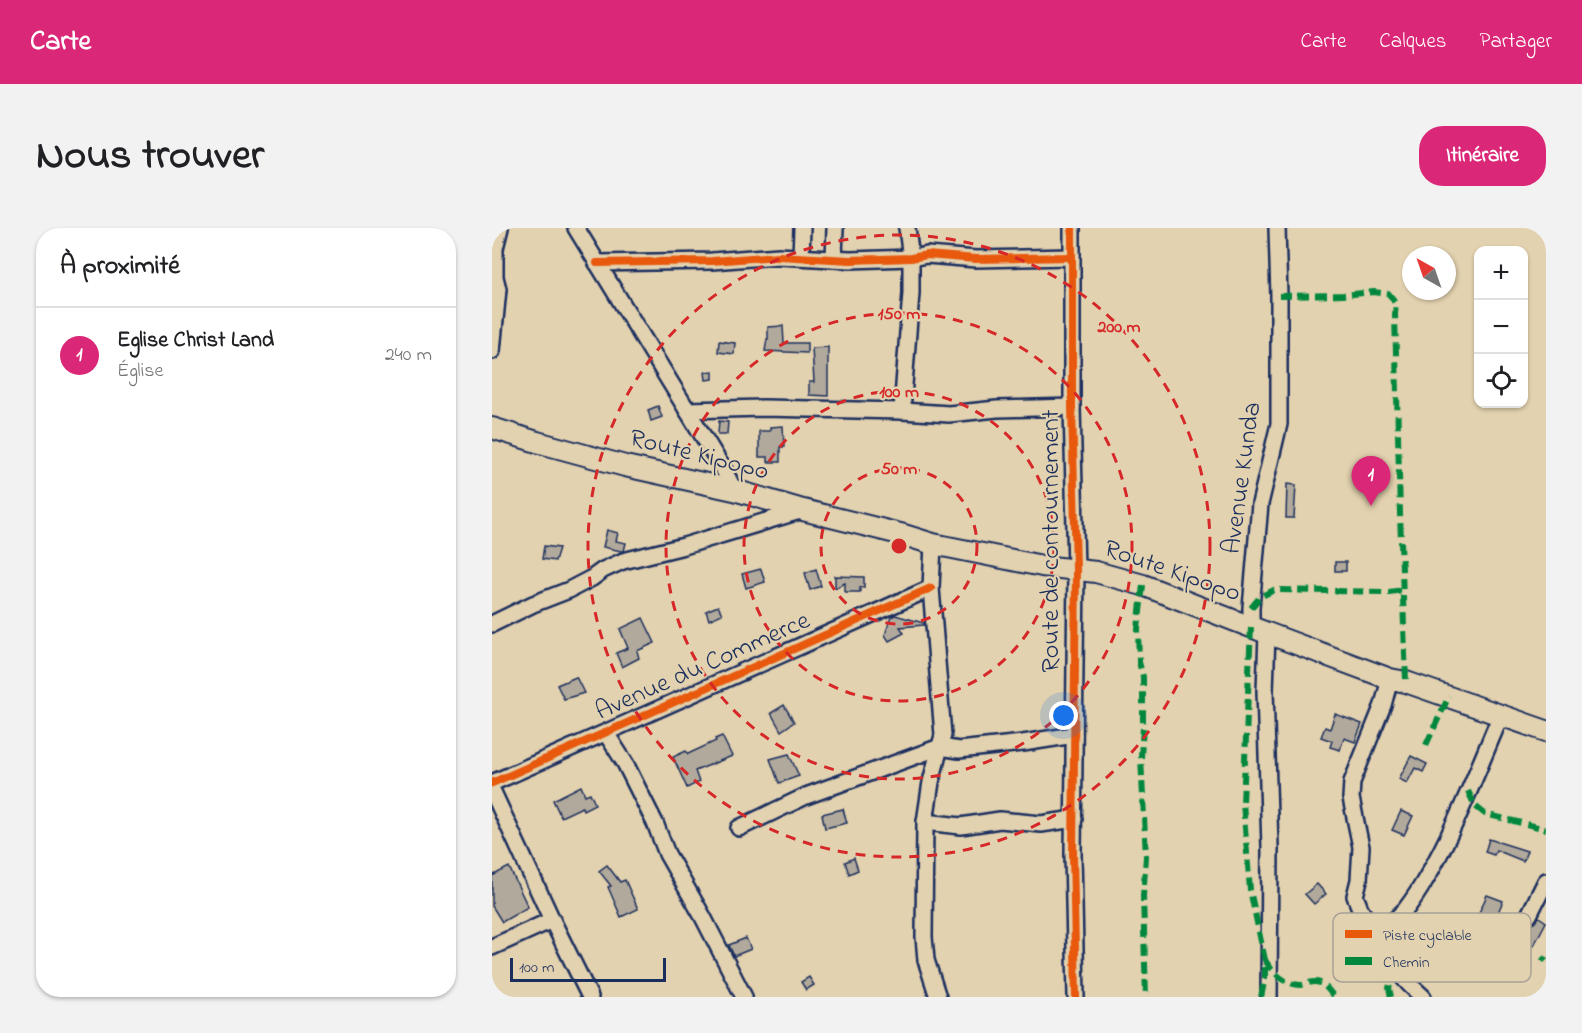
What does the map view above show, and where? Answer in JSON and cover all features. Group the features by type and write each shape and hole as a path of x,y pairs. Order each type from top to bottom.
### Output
{"main road":[{"name":"Route Kipopo","path":"492,428 625,466 734,490 933,544 1018,561 1096,572 1143,585 1390,679 1406,682 1546,731"}],"street":[{"path":"492,351 498,289 495,277 495,248 500,228"},
{"path":"576,228 734,490"},
{"path":"801,257 802,228"},
{"path":"834,259 835,228"},
{"path":"902,411 911,293 911,258 907,228"},
{"name":"Route de contournement","path":"1072,228 1072,408 1076,569 1073,854 1076,997"},
{"name":"Avenue Kunda","path":"1269,997 1270,847 1265,691 1259,630 1251,608 1260,504 1279,424 1277,228"},
{"path":"597,263 712,261 769,256 834,259 911,258 927,255 976,259 1072,257"},
{"path":"687,410 763,408 949,414 997,409 1072,408"},
{"path":"492,624 569,590 623,561 684,546 803,510"},
{"path":"933,544 930,588 944,729 931,782 926,822 924,950 938,997"},
{"name":"Avenue du Commerce","path":"492,783 930,588"},
{"path":"1363,913 1355,896 1359,879 1361,847 1351,798 1352,782 1383,705 1390,679"},
{"path":"1401,913 1414,898 1430,872 1501,715"},
{"path":"606,733 625,763 655,823 667,854 703,917 744,997"},
{"path":"739,828 806,796 940,747 959,750 1074,735"},
{"path":"492,790 590,997"},
{"path":"926,822 961,826 1000,820 1041,824 1074,819"},
{"path":"1530,913 1546,881"},
{"path":"492,947 552,920"},
{"path":"1410,982 1423,997"}],"building":[{"path":"783,326 784,343 807,343 807,353 765,351 768,327"},
{"path":"719,341 735,343 734,354 718,352"},
{"path":"828,347 828,396 809,395 809,382 814,382 812,348"},
{"path":"713,371 713,379 706,380 705,372"},
{"path":"658,406 662,417 651,421 648,410"},
{"path":"719,421 728,422 727,434 718,434"},
{"path":"783,426 784,447 780,447 780,462 768,462 768,457 759,457 759,431 770,431 770,427"},
{"path":"1287,484 1296,485 1294,518 1286,518"},
{"path":"607,530 618,533 616,541 626,543 624,551 603,547"},
{"path":"544,546 559,548 555,561 542,559"},
{"path":"1335,562 1346,562 1346,571 1335,571"},
{"path":"761,569 765,582 746,588 742,574"},
{"path":"816,569 821,586 810,590 805,573"},
{"path":"835,576 864,577 864,587 860,587 860,592 845,592 845,583 835,588"},
{"path":"718,606 722,614 709,620 706,611"},
{"path":"895,615 924,623 924,625 900,627 904,633 889,641 885,635 891,617"},
{"path":"643,618 655,643 637,651 639,658 622,667 616,653 628,648 620,629"},
{"path":"576,677 584,693 564,699 557,685"},
{"path":"784,705 794,722 781,731 771,713"},
{"path":"1335,714 1362,724 1355,742 1344,738 1340,750 1330,747 1332,741 1321,737 1325,727 1330,729"},
{"path":"722,736 732,756 695,771 699,782 687,788 673,757 686,751 688,754"},
{"path":"789,754 799,776 779,783 770,759"},
{"path":"1411,756 1427,764 1423,772 1415,768 1407,783 1399,779"},
{"path":"581,786 585,795 590,793 595,804 583,810 582,807 561,817 553,800"},
{"path":"843,809 847,823 825,828 822,814"},
{"path":"1401,811 1413,816 1404,835 1392,830"},
{"path":"1489,839 1527,851 1523,861 1496,850 1494,855 1485,852"},
{"path":"854,858 858,870 849,874 845,862"},
{"path":"607,865 620,882 625,880 638,909 621,917 608,887 611,886 599,871"},
{"path":"509,867 528,907 502,922 492,906 492,876"},
{"path":"1317,884 1326,894 1314,904 1305,894"},
{"path":"1487,895 1503,901 1498,913 1479,913"},
{"path":"1539,917 1546,922 1534,945 1531,943 1531,924"},
{"path":"746,938 751,949 734,956 729,945"},
{"path":"809,977 814,985 806,990 801,982"}],"marked path":[{"path":"1279,296 1374,292 1389,294 1396,303 1406,682"},
{"path":"1143,585 1138,629 1139,662 1143,677 1141,757 1146,857 1143,896 1146,997"},
{"path":"1251,608 1260,597 1274,590 1389,592 1403,590"},
{"path":"1251,627 1243,803 1250,890 1265,960 1265,978 1261,997"},
{"path":"1426,745 1449,696"},
{"path":"1468,791 1475,806 1485,814 1546,829"},
{"path":"1542,957 1546,961"},
{"path":"1265,960 1271,969 1284,980 1301,985 1320,983 1334,997"},
{"path":"1391,982 1391,997"}],"cycle path":[{"path":"1072,228 1072,407 1076,569 1073,854 1076,997"},
{"path":"597,263 712,261 779,256 850,260 911,258 927,255 976,259 1072,257"},
{"path":"492,783 931,588"}],"place":[{"name":"Eglise Christ Land","path":"1371,506"}]}
